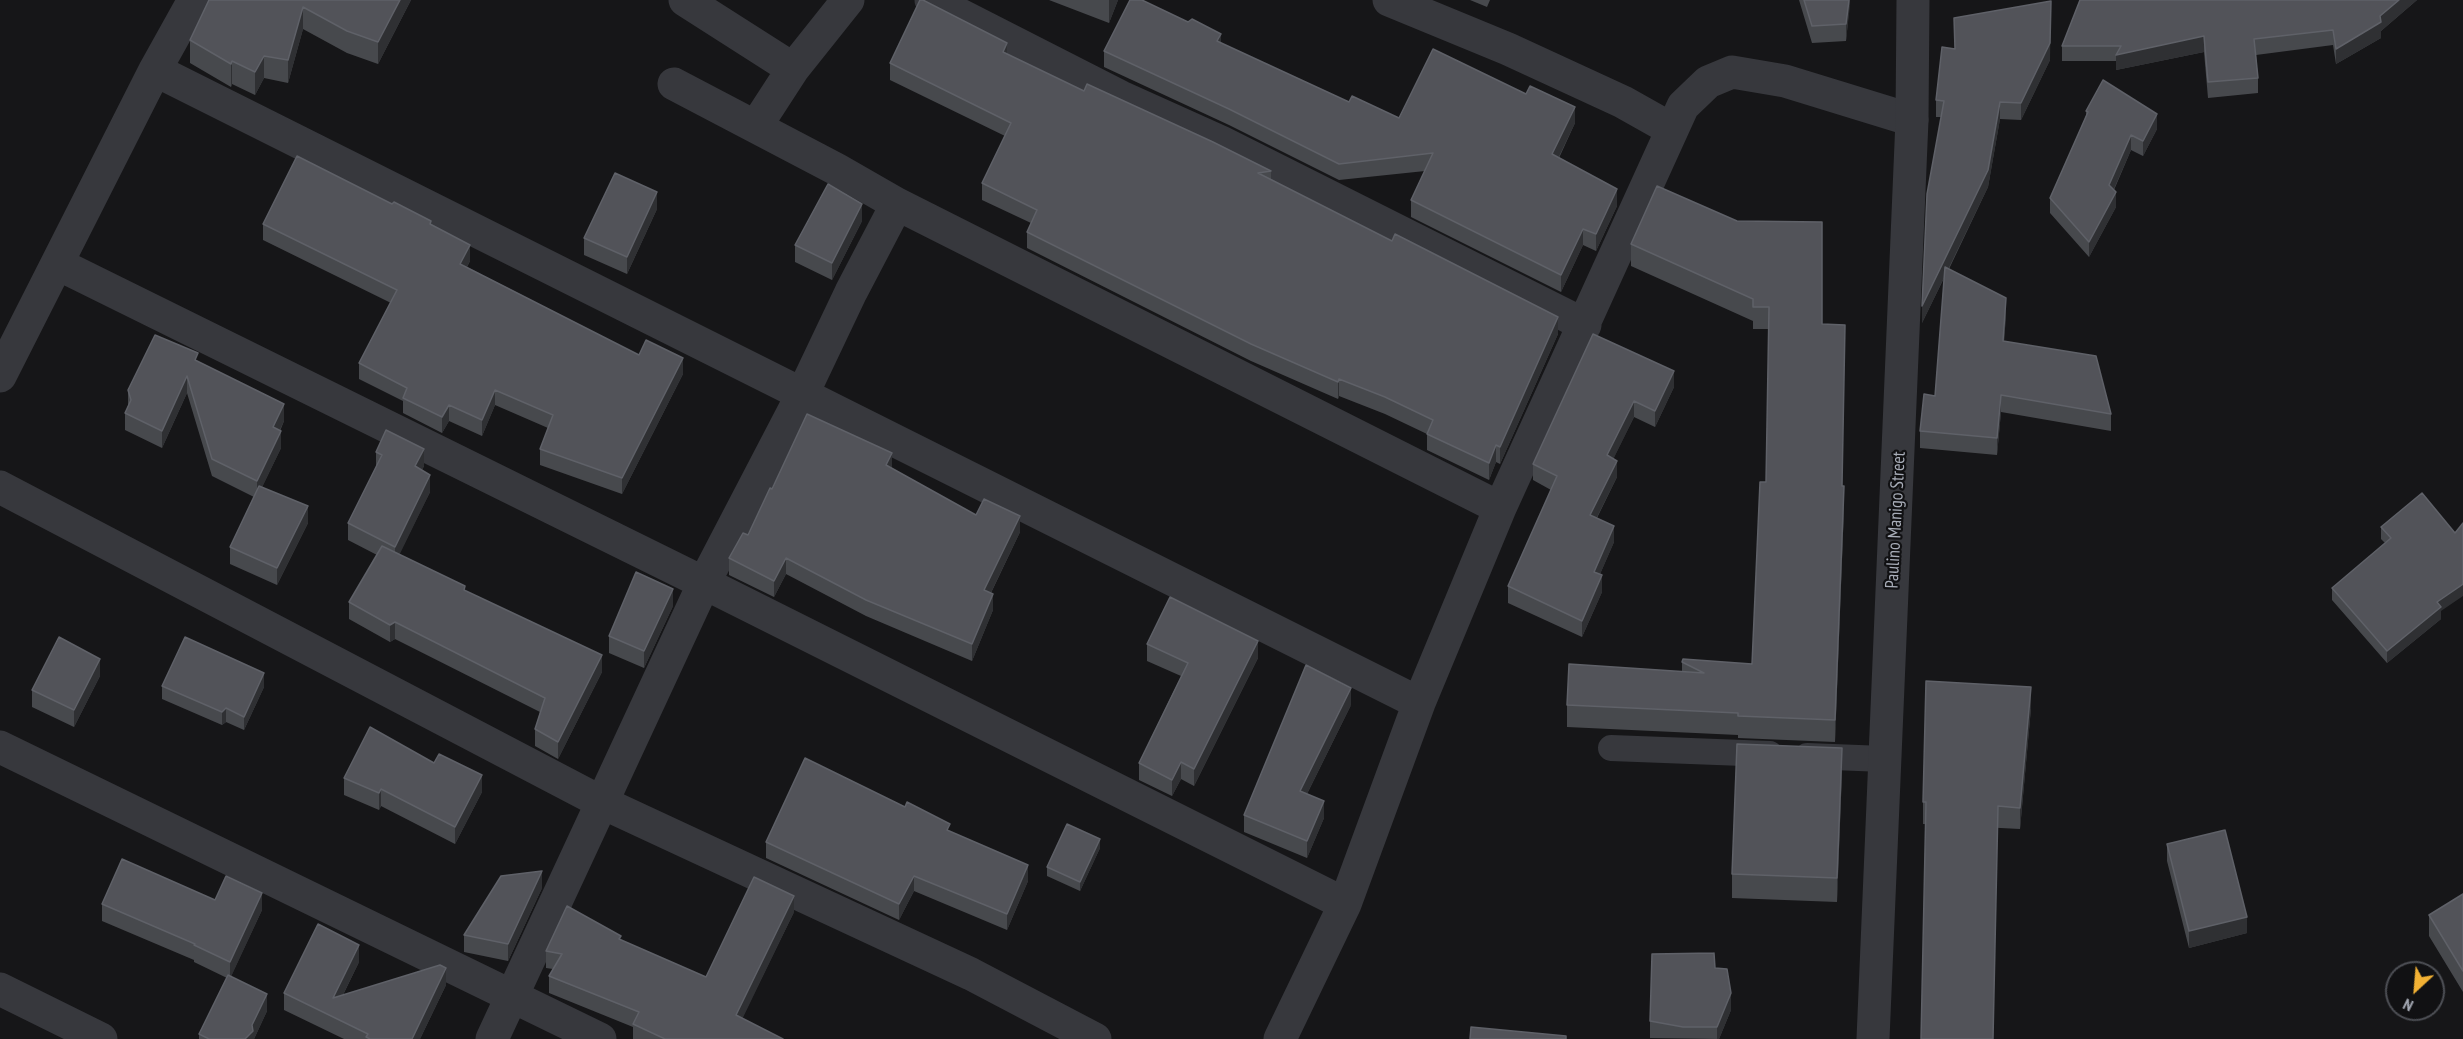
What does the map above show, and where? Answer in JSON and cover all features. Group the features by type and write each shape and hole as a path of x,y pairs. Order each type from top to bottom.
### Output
{"street":[{"path":"0,376 155,70 194,0"},
{"path":"686,0 793,69"},
{"path":"756,126 793,69 848,0"},
{"path":"932,0 1111,92 1221,142 1585,325"},
{"path":"1389,0 1508,49 1623,102 1671,129"},
{"name":"Paulino Manigo Street","path":"1873,1039 1912,120 1913,0"},
{"path":"155,70 803,393 1419,704"},
{"path":"1280,1039 1345,904 1419,704 1500,508 1683,105 1697,91 1719,76 1732,72 1785,81 1912,120"},
{"path":"674,84 756,126 897,204 1500,508"},
{"path":"492,1039 601,802 636,734 704,583 803,393 851,292 897,204"},
{"path":"58,264 704,583 1345,904"},
{"path":"0,488 601,802 971,975 1095,1039"},
{"path":"0,747 600,1039"},
{"path":"0,989 100,1039"}],"lane":[{"path":"1611,748 1884,759"}],"building":[{"path":"209,0 400,0 378,42 347,31 303,7 288,60 264,56 255,72 232,61 231,64 190,40"},
{"path":"920,0 1007,43 1003,52 1084,91 1087,84 1213,142 1271,171 1258,173 1392,241 1395,234 1558,317 1500,447 1496,445 1489,463 1427,434 1433,420 1385,397 1339,379 1338,382 1251,344 1027,232 1037,210 982,183 1011,123 890,63"},
{"path":"1130,0 1142,0 1188,22 1192,19 1221,34 1217,41 1349,102 1352,96 1399,118 1433,49 1526,94 1530,86 1575,107 1552,154 1617,189 1596,234 1583,229 1561,275 1411,200 1433,153 1339,164 1229,109 1104,51"},
{"path":"1804,0 1849,0 1846,24 1812,26"},
{"path":"2080,0 2399,0 2380,16 2381,22 2336,49 2333,30 2254,39 2258,78 2208,82 2204,36 2116,55 2121,46 2062,46"},
{"path":"2051,1 2050,43 2021,103 2000,102 1988,170 1922,306 1927,194 1944,101 1936,100 1942,47 1955,49 1954,18"},
{"path":"2103,80 2157,114 2143,141 2131,135 2109,185 2116,192 2089,242 2050,198 2088,112 2086,111"},
{"path":"297,156 431,221 430,224 470,245 460,264 639,355 646,340 683,358 622,478 540,449 553,415 495,390 482,420 449,405 442,417 403,398 407,388 359,363 397,290 263,224"},
{"path":"615,173 657,192 627,257 584,238"},
{"path":"828,184 862,204 832,263 795,245"},
{"path":"1657,186 1737,221 1822,222 1822,324 1845,325 1842,486 1844,486 1835,720 1567,705 1569,664 1704,673 1682,662 1683,659 1752,664 1760,482 1766,482 1769,307 1753,307 1753,299 1631,244"},
{"path":"1945,267 2006,298 2003,341 2096,356 2111,414 2001,395 1997,438 1920,431 1924,394 1935,396"},
{"path":"1593,334 1674,371 1655,411 1634,401 1607,455 1617,461 1590,515 1614,526 1594,572 1602,575 1582,621 1508,586 1557,476 1533,464"},
{"path":"155,335 198,353 195,360 284,404 273,427 281,431 257,481 212,459 187,376 162,431 125,413 131,400 128,390"},
{"path":"807,414 892,453 886,465 976,515 984,499 1020,516 984,590 993,594 972,644 866,600 786,558 774,581 729,558 743,533 748,535"},
{"path":"386,430 424,449 415,466 430,475 395,547 348,523 382,455 376,452"},
{"path":"259,486 308,506 277,568 230,547"},
{"path":"2422,493 2455,533 2463,523 2463,584 2437,602 2441,607 2387,651 2332,588 2391,538 2381,527"},
{"path":"382,546 465,586 464,590 602,655 558,742 535,729 545,698 395,622 390,625 349,602"},
{"path":"636,572 673,589 644,651 609,636"},
{"path":"1170,597 1258,641 1194,769 1181,762 1172,780 1139,763 1188,663 1147,644"},
{"path":"59,637 100,659 74,710 32,690"},
{"path":"185,637 264,673 244,717 226,708 222,712 162,686"},
{"path":"1306,665 1351,688 1300,791 1324,801 1307,841 1244,815"},
{"path":"1926,681 2031,687 2020,808 1998,806 1993,1039 1921,1039"},
{"path":"370,727 434,763 439,754 482,775 455,827 381,789 379,793 344,778"},
{"path":"1737,744 1842,748 1837,878 1732,874"},
{"path":"805,758 905,807 907,802 950,824 947,830 1028,865 1007,914 914,876 899,904 766,842"},
{"path":"1067,824 1100,839 1080,882 1047,867"},
{"path":"2225,830 2247,917 2189,931 2167,844"},
{"path":"122,859 215,900 226,876 262,893 230,962 195,944 102,904"},
{"path":"542,871 508,944 464,935 501,876"},
{"path":"754,877 794,896 736,1015 783,1039 665,1039 633,1024 639,1012 549,976 562,954 546,951 567,906 621,936 619,939 706,977"},
{"path":"2463,894 2463,971 2429,915"},
{"path":"318,924 359,945 333,998 440,965 446,968 412,1039 370,1039 366,1037 368,1034 284,993"},
{"path":"1714,953 1715,968 1727,969 1731,993 1717,1027 1683,1027 1650,1021 1652,954"},
{"path":"228,975 267,994 252,1025 253,1031 245,1039 209,1039 199,1034"},
{"path":"1471,1027 1566,1036 1566,1039 1470,1039"}]}
